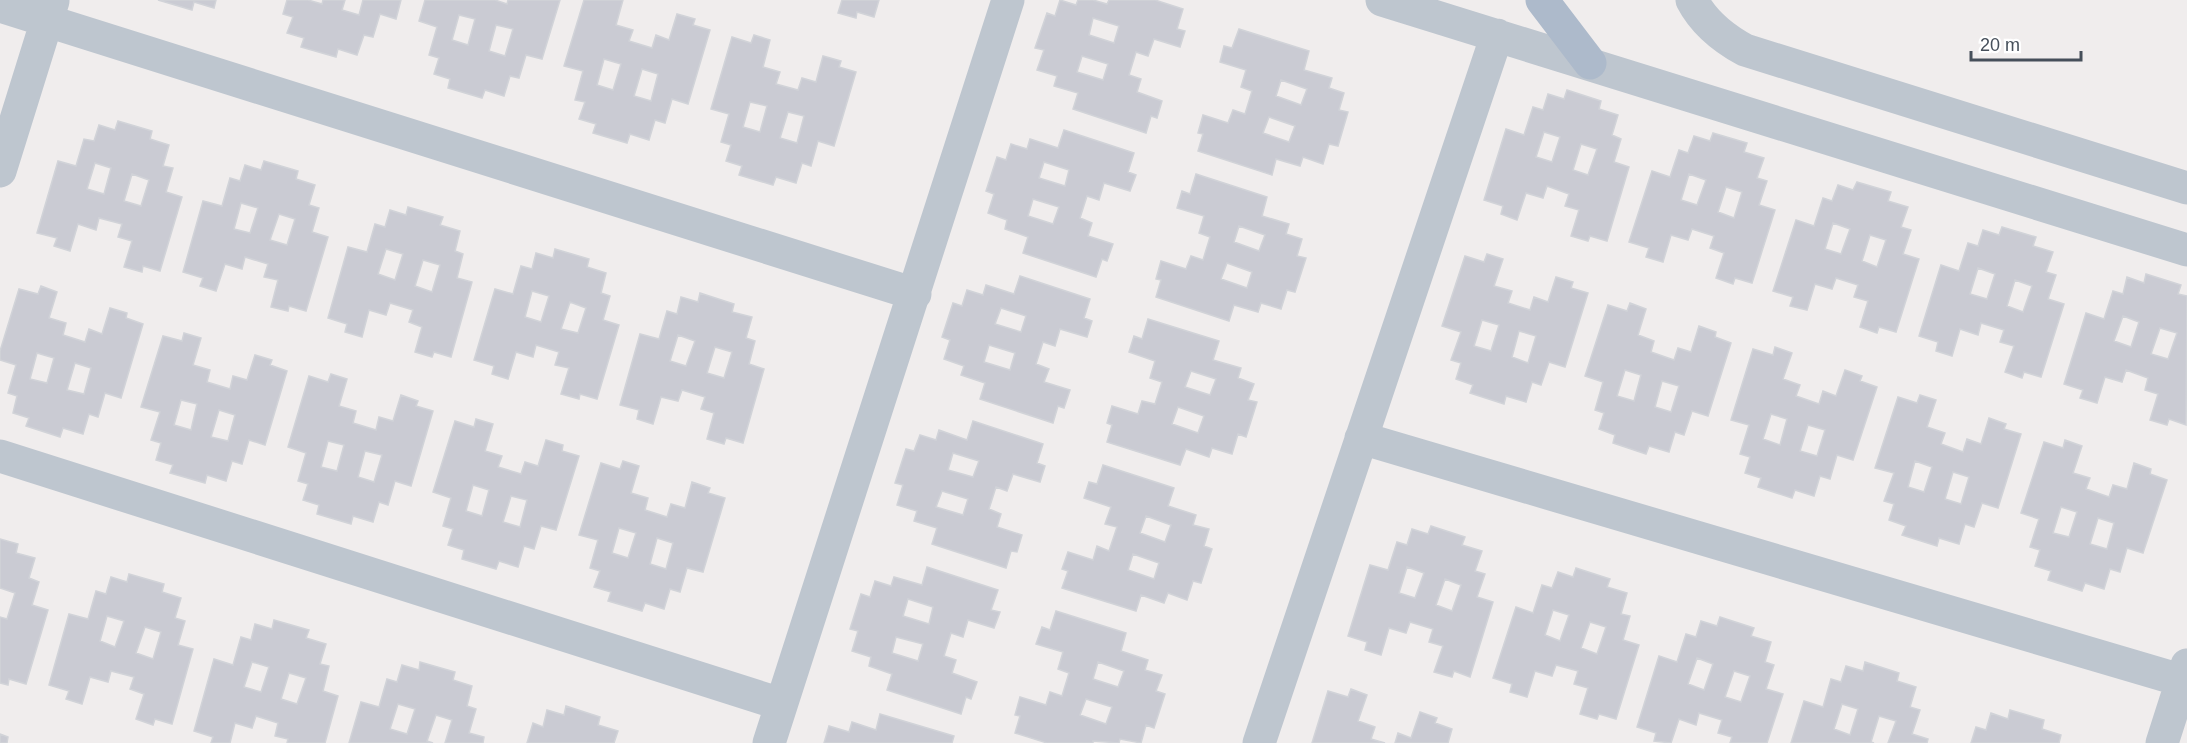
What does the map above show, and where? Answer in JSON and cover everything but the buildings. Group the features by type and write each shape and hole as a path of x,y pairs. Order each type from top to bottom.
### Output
{"main road":[{"path":"1542,0 1590,63"}],"street":[{"path":"769,743 1008,0"},
{"path":"1382,0 2187,250"},
{"path":"1692,0 1710,25 1726,39 1745,50 2187,188"},
{"path":"0,6 50,11 915,294"},
{"path":"0,171 50,11"},
{"path":"1259,743 1497,35"},
{"path":"1360,438 2185,676 2162,743"},
{"path":"0,456 781,704"}]}
